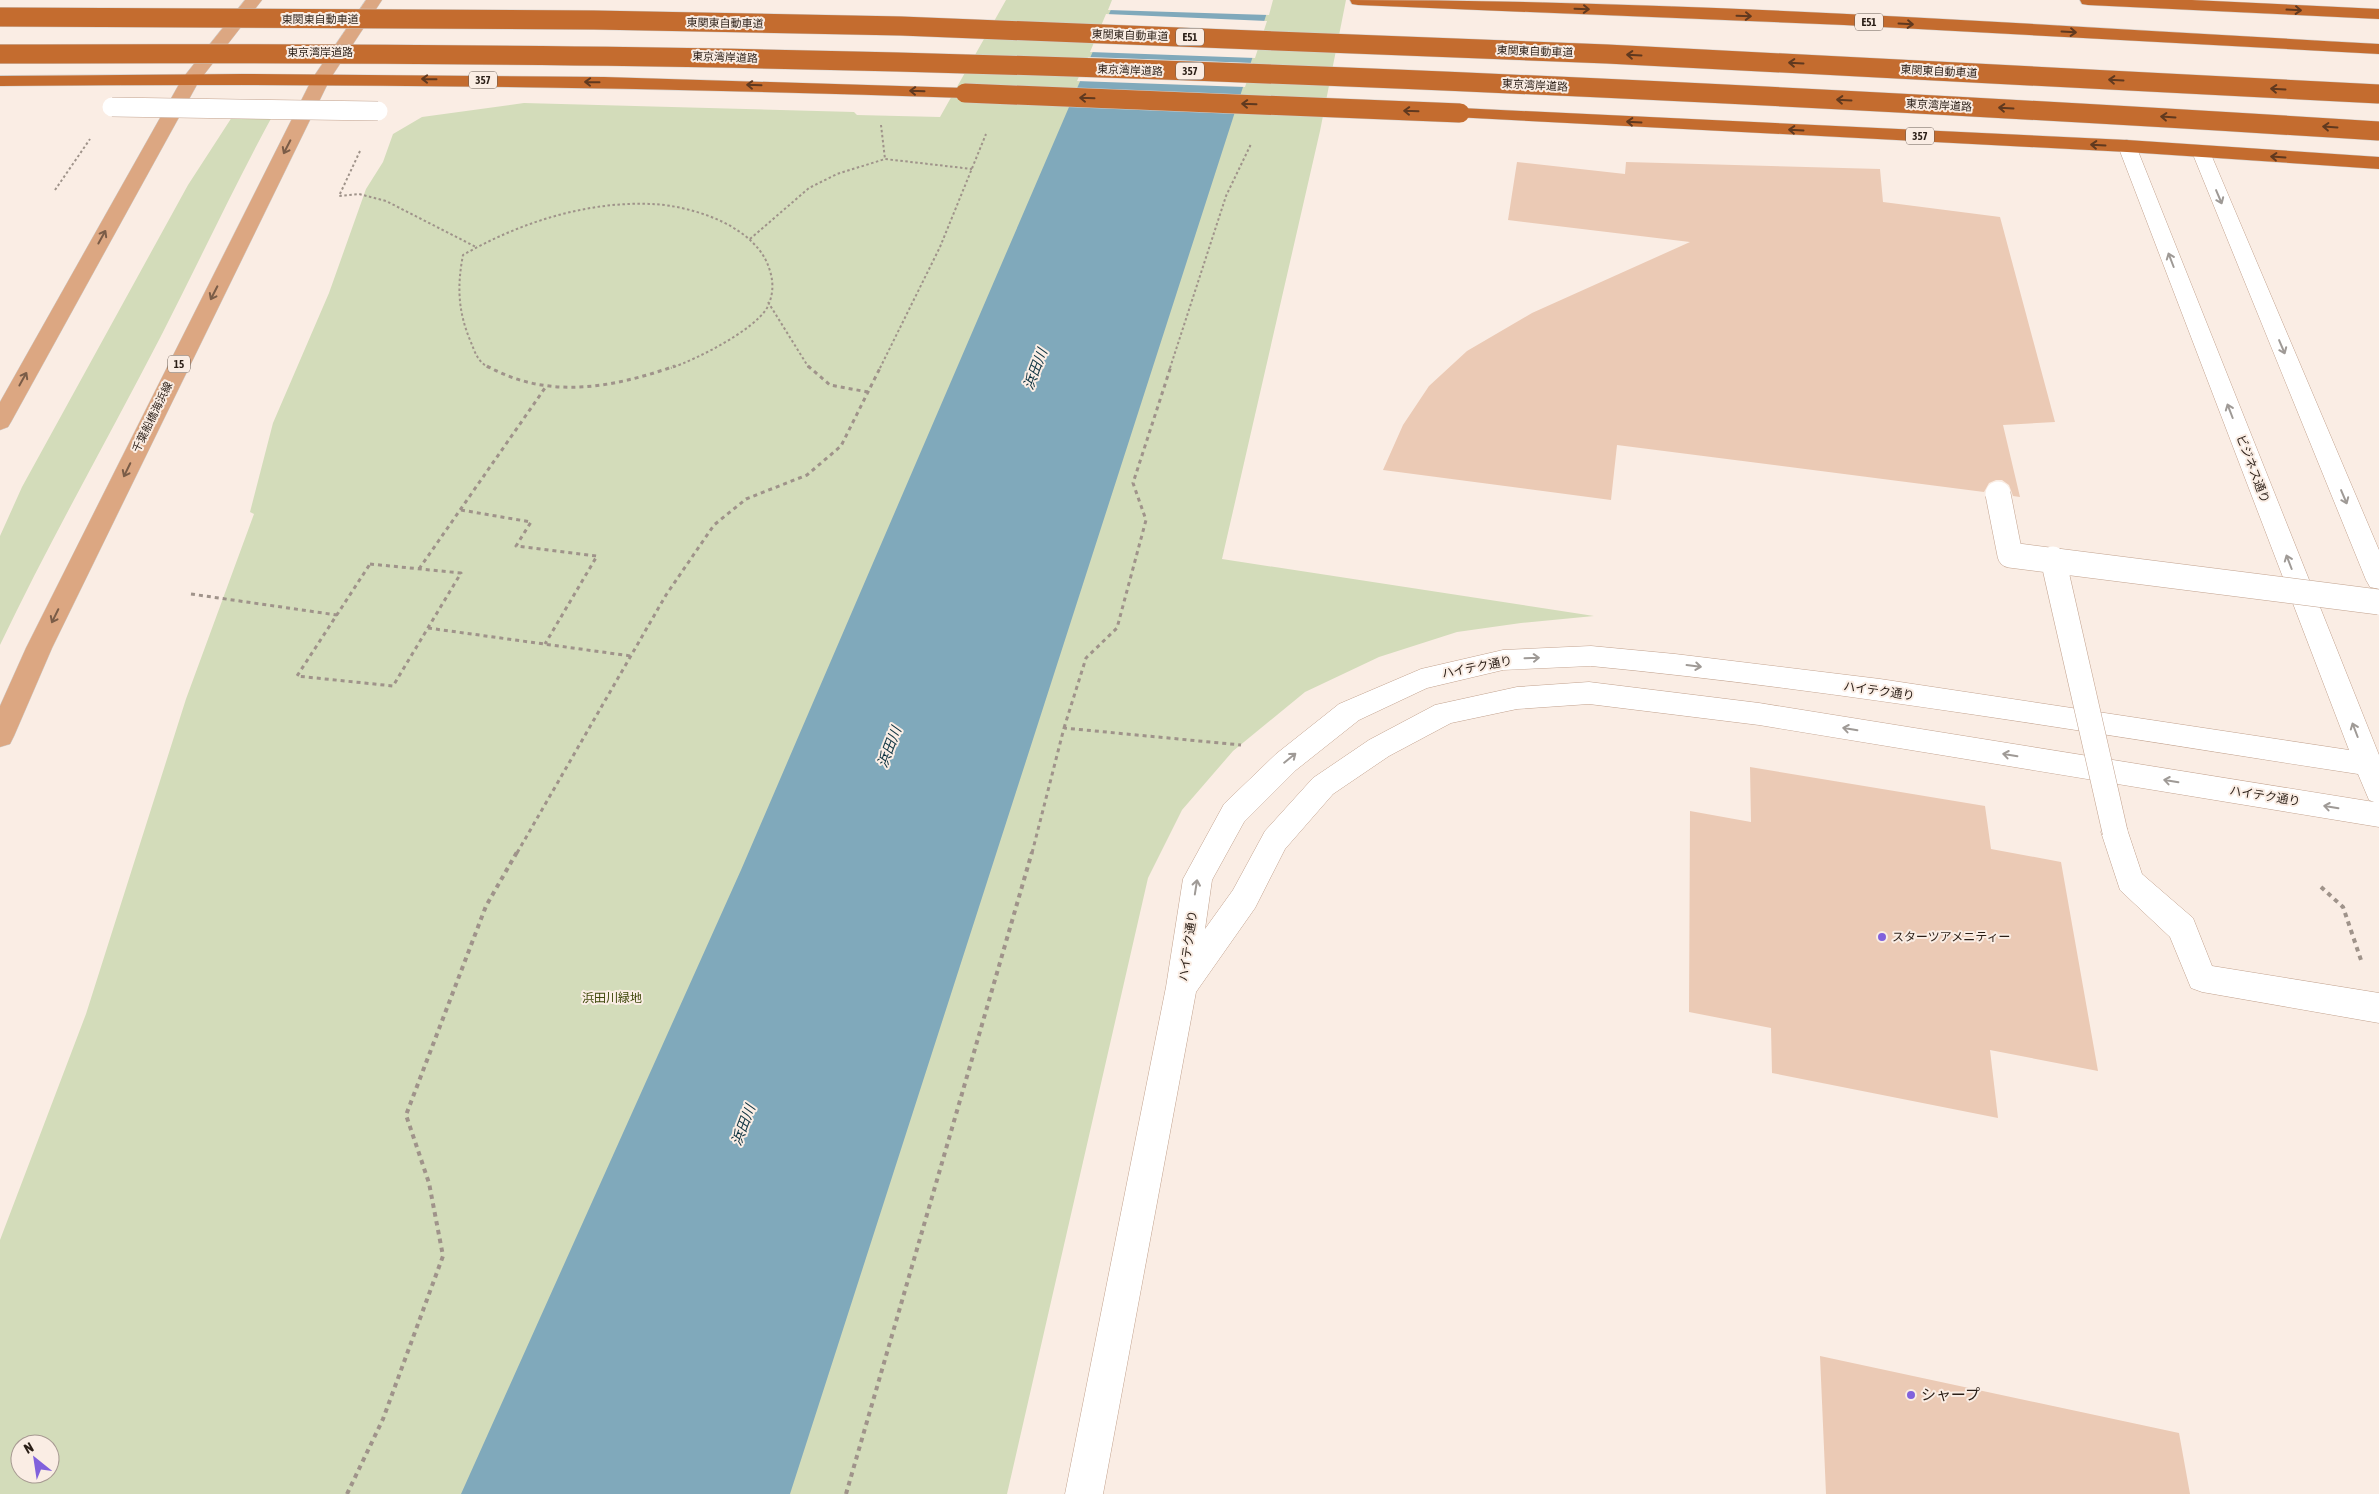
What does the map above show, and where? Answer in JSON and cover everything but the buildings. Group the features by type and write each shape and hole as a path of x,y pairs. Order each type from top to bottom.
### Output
{"highway":[{"name":"E51","path":"1358,0 1834,20 2379,49"},
{"path":"2088,0 2379,14"},
{"name":"東関東自動車道","path":"0,17 594,20 900,26 1607,54 2379,94"},
{"name":"東京湾岸道路","path":"0,54 425,52 612,54 1370,77 2115,113 2379,130"},
{"name":"357","path":"0,81 321,79 739,85 1460,113 2127,146 2379,163"}],"main road":[{"path":"0,422 191,79 254,0"},
{"name":"千葉船橋海浜線","path":"0,736 39,648 321,79 374,0"}],"street":[{"path":"112,107 378,111"},
{"name":"ビジネス通り","path":"2127,146 2374,765 2379,792"},
{"path":"2200,152 2379,580"},
{"path":"1998,494 2010,555 2379,602"},
{"path":"2053,559 2115,832 2130,881 2182,928 2202,978 2378,1008"},
{"name":"ハイテク通り","path":"1181,987 1198,879 1234,812 1286,762 1349,712 1421,678 1503,660 1591,656 1675,664 1880,690 2374,765"},
{"name":"ハイテク通り","path":"1181,987 1244,899 1275,840 1323,786 1379,748 1445,713 1517,698 1589,693 1759,714 2379,815"},
{"path":"1084,1494 1181,987"}],"path":[{"path":"54,190 112,107"},
{"path":"877,117 881,126 885,159"},
{"path":"347,1494 383,1419 443,1256 429,1183 406,1115 486,906 666,595 714,525 746,499 807,475 841,446 940,247 990,125"},
{"path":"846,1494 1022,891 1064,728 1086,658 1117,628 1146,520 1133,483 1226,196 1255,136"},
{"path":"750,239 809,188 837,174 885,159 972,169"},
{"path":"341,192 340,196 359,194 386,201 476,247"},
{"path":"652,204 682,207 743,232 760,248 771,269 774,293 761,316 714,350 679,366 622,384 545,388 511,380 480,362 461,319 457,281 462,256 476,247 532,223 580,210 609,205 652,204"},
{"path":"768,302 810,369 830,385 868,392"},
{"path":"420,569 545,388"},
{"path":"460,510 530,522 516,546 597,556 545,644"},
{"path":"370,564 420,569 461,573 393,686 297,676 370,564"},
{"path":"191,594 337,615"},
{"path":"428,628 630,656"},
{"path":"1064,728 1243,745"},
{"path":"2321,887 2343,907 2378,1008"}],"green space":[{"name":"浜田川緑地","path":"1006,0 1346,0 1320,131 1222,559 1594,616 1521,623 1457,632 1379,657 1305,692 1233,751 1182,810 1148,878 1007,1494 0,1494 0,1240 86,1014 186,699 254,514 250,512 273,423 329,293 366,189 383,162 393,134 422,117 524,103 854,112 857,115 940,117"},
{"path":"274,113 161,336 59,528 0,645 0,536 22,487 188,185 234,114"}],"water":[{"name":"浜田川","path":"1115,0 1271,0 790,1494 461,1494 741,870"}],"pier":[{"path":"1112,0 1273,0 1269,15 1108,10"},
{"path":"1106,14 1267,21 1255,58 1090,52"},
{"path":"1088,57 1253,63 1245,87 1077,81"}],"place":[{"name":"スターツアメニティー","path":"1882,937"},
{"name":"シャープ","path":"1911,1395"}]}
